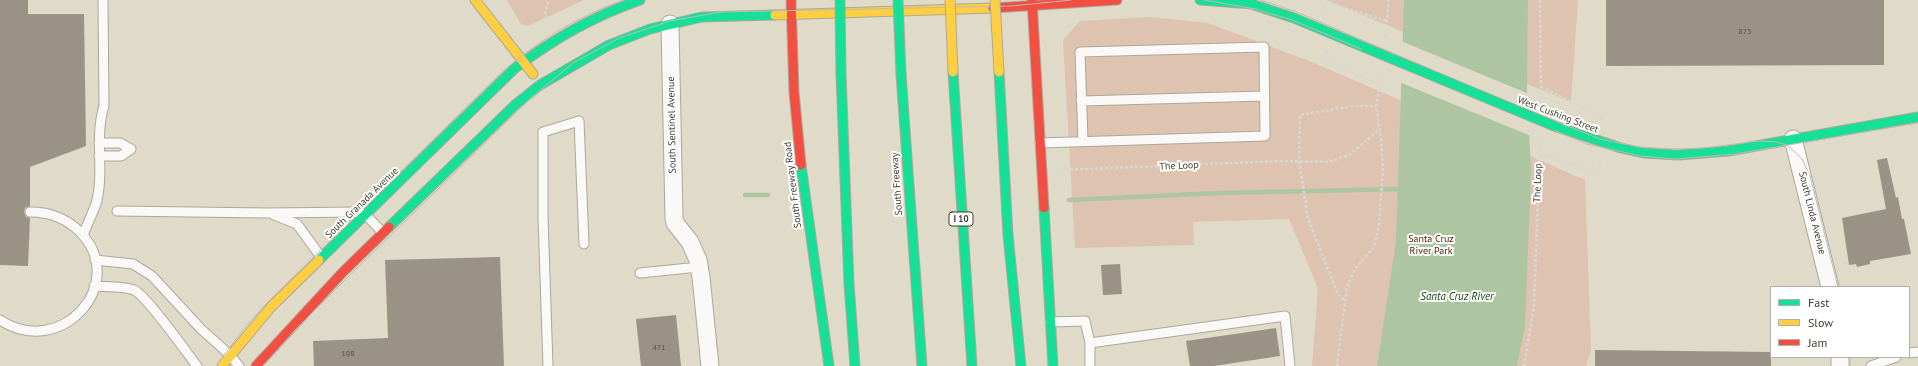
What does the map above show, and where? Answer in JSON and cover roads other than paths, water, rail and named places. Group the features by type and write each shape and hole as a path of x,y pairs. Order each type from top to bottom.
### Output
{"main road":[{"path":"475,0 524,62 540,85"},
{"path":"524,62 545,46 574,28 619,7 640,0"},
{"name":"South Freeway Road","path":"791,0 797,119 804,188 829,366"},
{"path":"840,0 841,74 855,366"},
{"name":"South Freeway","path":"898,0 901,74 922,366"},
{"name":"I 10","path":"950,0 953,72 972,366"},
{"path":"995,0 1008,235 1021,366"},
{"path":"256,366 285,333 383,233 516,104 540,85 609,45 640,32 710,16 1117,0"},
{"name":"West Cushing Street","path":"1200,0 1254,5"},
{"name":"West Cushing Street","path":"1239,0 1294,18 1588,140 1646,153 1705,154 1734,151 1918,117"},
{"path":"1032,3 1049,322 1053,366"},
{"name":"South Granada Avenue","path":"222,366 271,307 501,81 524,62"}],"street":[{"name":"South Sentinel Avenue","path":"670,24 674,218 690,242 699,267"},
{"name":"South Linda Avenue","path":"1793,139 1830,286"},
{"path":"699,267 710,366"}],"lane":[{"path":"83,235 96,203 99,122 104,106 103,0"},
{"path":"1040,143 1265,136 1264,47 1080,52 1083,141"},
{"path":"1081,101 1264,96"},
{"path":"548,366 543,217 543,132 579,121 584,244"},
{"path":"98,143 120,143 131,149 121,156 98,156"},
{"path":"117,211 268,213 359,212 366,215 383,233"},
{"path":"0,320 15,328 31,332 52,330 71,321 79,314 88,301 94,286 95,260 83,235 73,225 62,218 48,214 30,212"},
{"path":"268,213 297,224 321,257"},
{"path":"95,260 134,264 152,276 200,329 230,355 239,366"},
{"path":"640,273 699,267"},
{"path":"94,286 117,287 136,291 153,308 197,366"},
{"path":"1090,342 1285,316 1290,366"},
{"path":"1049,322 1085,321 1090,342 1090,366"},
{"path":"1871,366 1893,358"}],"water":[{"name":"Santa Cruz River","path":"1404,0 1528,0 1527,88 1531,173 1525,326 1517,366 1377,366 1396,242"}],"waterway":[{"path":"1069,200 1219,193 1403,189"},
{"path":"745,195 768,195"}],"tram line":[{"path":"216,366 245,327 267,303 503,71 545,39 575,21 623,0"},
{"path":"263,366 295,330 531,98 573,63 619,38 670,21 721,12 1012,6 1071,0"},
{"path":"1204,0 1255,9 1292,20 1587,144 1641,156 1675,159 1735,154 1918,123"},
{"path":"1260,0 1297,12 1476,89 1600,139 1639,147 1675,149 1704,148 1758,141 1777,142 1787,145 1802,159 1810,176 1838,286"},
{"path":"1850,358 1850,366"}],"park label":[{"name":"Santa Cruz River Park","path":"1431,244"}]}
